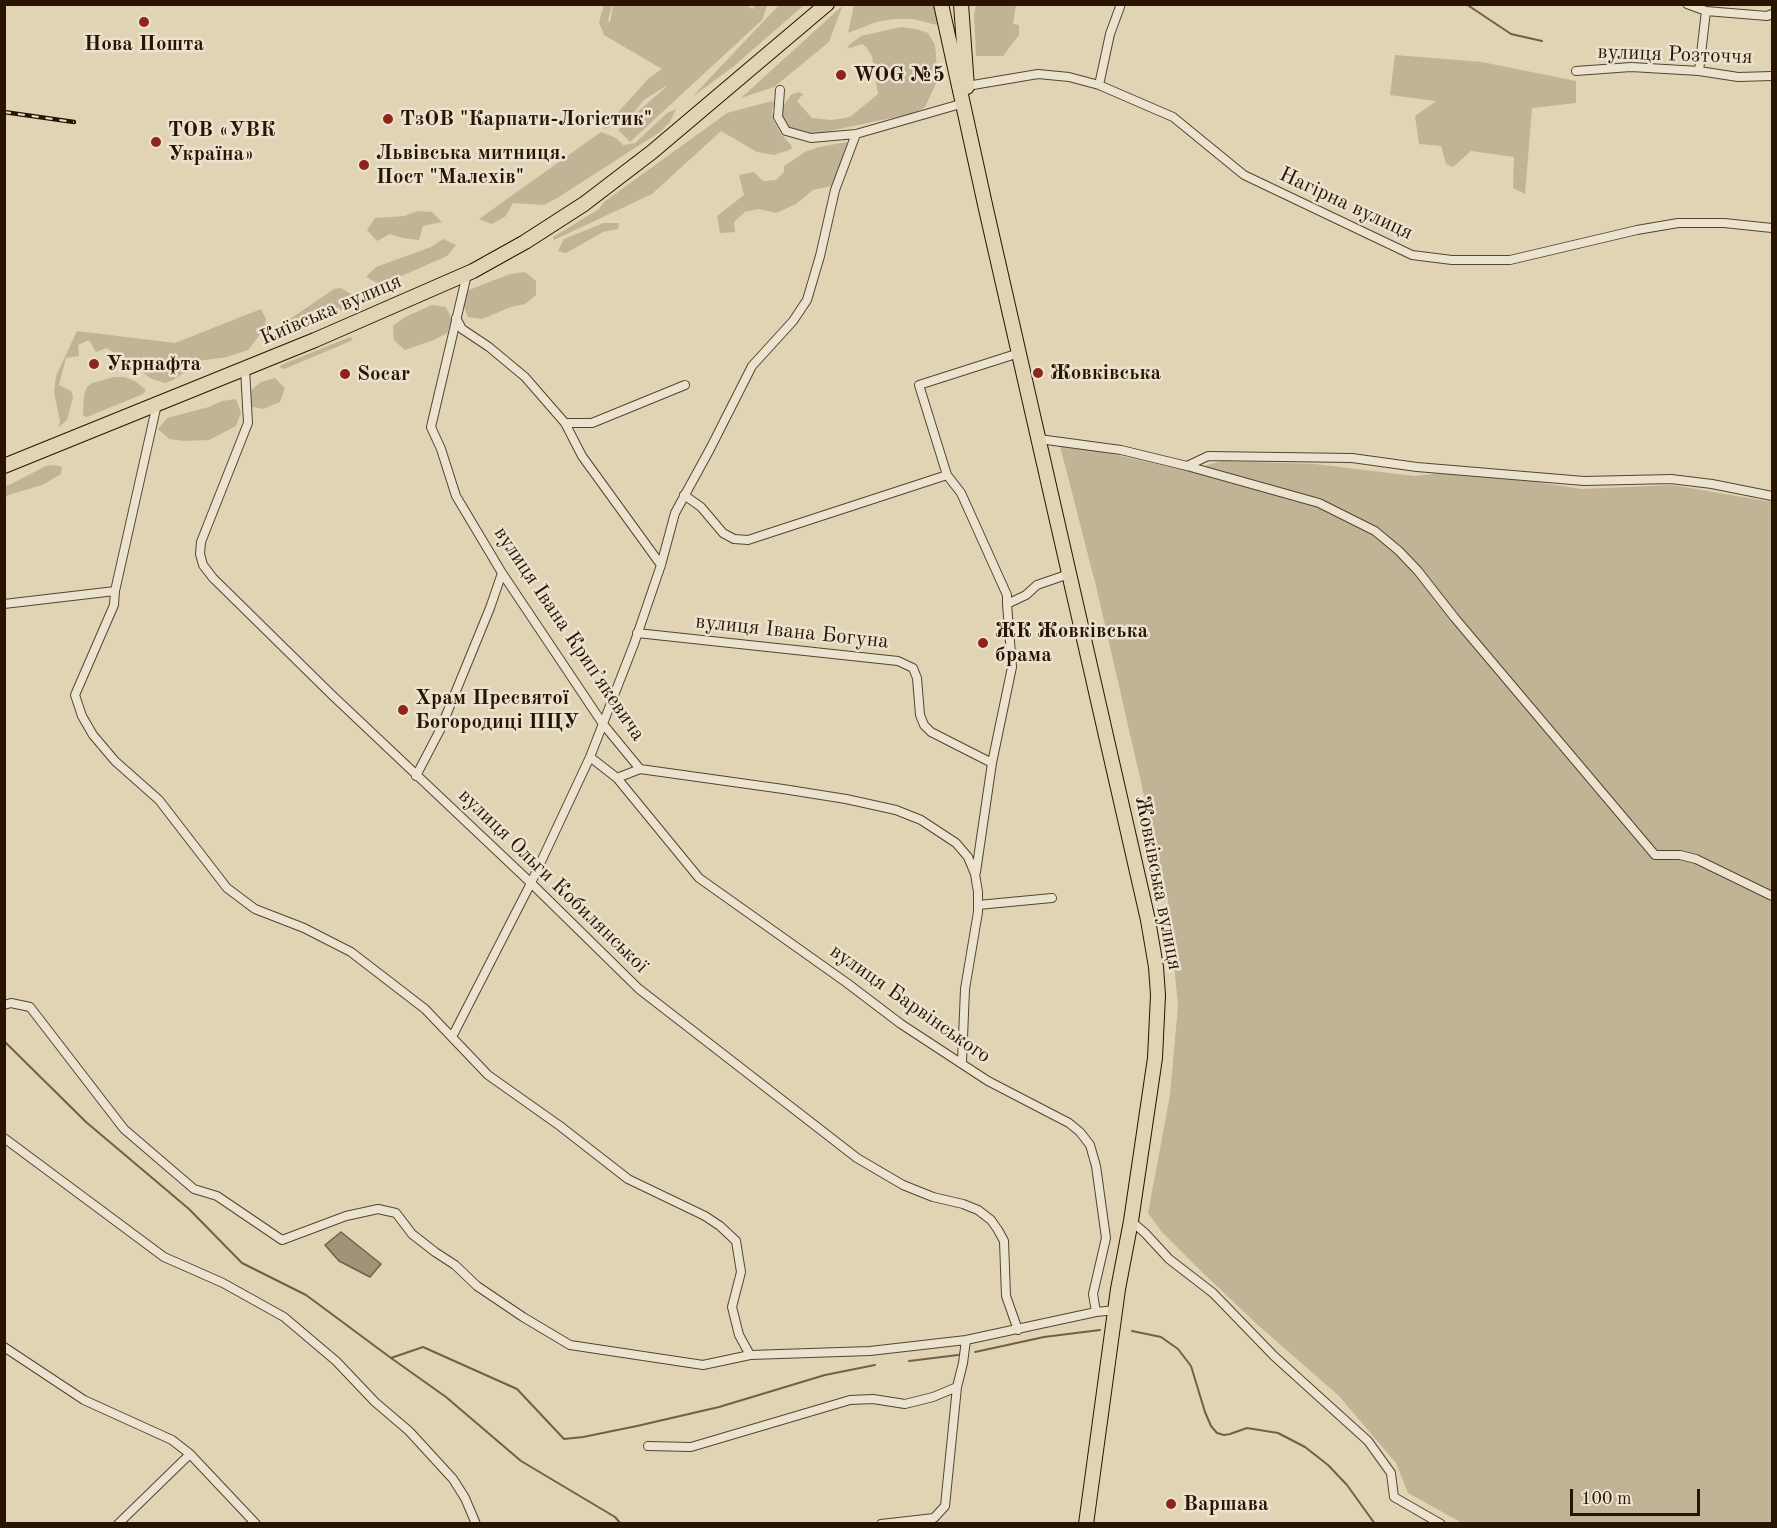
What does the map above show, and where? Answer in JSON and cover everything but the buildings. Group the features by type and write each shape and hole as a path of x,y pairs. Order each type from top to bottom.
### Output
{"highway":[{"name":"Київська вулиця","path":"4,466 245,369 467,274 525,242 563,218 652,152 827,4"},
{"name":"Жовківська вулиця","path":"941,4 1145,908 1156,967 1158,995 1155,1058 1086,1524"},
{"path":"961,4 967,86 964,104"}],"street":[{"path":"1099,85 1110,34 1121,4"},
{"path":"1687,4 1706,11 1767,16 1773,14"},
{"path":"1699,71 1706,11"},
{"name":"вулиця Розточчя","path":"1576,70 1631,67 1699,71 1738,77 1773,76"},
{"name":"Нагірна вулиця","path":"967,86 1038,74 1069,77 1099,85 1173,117 1244,175 1412,255 1452,260 1510,260 1617,234 1678,223 1724,223 1773,228"},
{"path":"780,90 778,117 786,131 811,138 856,134 964,104"},
{"path":"452,1038 531,883 590,757 661,565 675,513 752,366 793,321 807,300 835,190 856,134"},
{"name":"вулиця Івана Крипʼякевича","path":"467,274 431,428 441,449 456,496 502,573 603,724 640,769 793,790 896,810 921,820 956,843 968,857 975,874"},
{"path":"456,318 462,328 525,377 566,423 582,456 661,565"},
{"path":"992,763 1012,668 1007,595 961,493 947,475 919,385 1019,353"},
{"name":"вулиця Ольги Кобилянської","path":"245,369 248,423 201,542 200,554 203,565 213,578 639,989 857,1158 903,1185 933,1197 963,1204 978,1210 991,1220 1004,1241 1006,1296 1018,1330"},
{"path":"566,423 592,423 685,385"},
{"path":"157,404 115,591 114,605 75,696 82,716 93,735 115,761 159,800 227,888 255,909 304,928 351,952 425,1009 488,1075 560,1126 628,1179 705,1216 736,1241 741,1272 732,1308 739,1335 750,1355"},
{"path":"1039,439 1121,450 1187,466 1319,503 1375,531 1418,571 1454,617 1656,855 1680,855 1696,859 1773,896"},
{"path":"1187,466 1208,456 1352,458 1417,467 1584,481 1671,479 1712,484 1773,496"},
{"path":"684,495 701,507 723,532 734,539 748,540 947,475"},
{"path":"416,776 440,730 502,573"},
{"path":"1007,604 1037,585 1069,574"},
{"path":"4,604 115,591"},
{"name":"вулиця Івана Богуна","path":"637,633 898,661 913,668 917,678 920,715 924,725 931,732 992,763"},
{"name":"вулиця Барвінського","path":"590,757 617,778 699,878 901,1024 988,1081 1069,1123 1080,1132 1090,1144 1096,1166 1106,1238 1093,1294 1096,1312"},
{"name":"вулиця Івана Крипʼякевича","path":"962,1062 965,989 978,905 975,874 992,763"},
{"path":"617,778 640,769"},
{"path":"978,905 1052,898"},
{"path":"4,1005 11,1003 30,1007 124,1129 194,1189 218,1196 282,1240 346,1216 378,1209 396,1213 412,1234 455,1265 477,1286 570,1345 703,1365 750,1355 870,1351 966,1340 1096,1312 1116,1310"},
{"path":"4,1138 164,1257 223,1283 284,1317 336,1361 375,1402 409,1431 453,1479 465,1498 476,1524"},
{"path":"1131,1221 1169,1259 1214,1293 1274,1356 1368,1441 1391,1473 1394,1497 1441,1524"},
{"path":"881,1524 934,1518 945,1506 957,1387 966,1340"},
{"path":"4,1347 84,1400 172,1440 190,1454 256,1524"},
{"path":"648,1446 691,1446 850,1400 873,1399 905,1404 933,1397 957,1387"},
{"path":"118,1524 190,1454"}],"shaded area":[{"path":"743,4 753,9 755,5 767,6 762,20 630,142 618,130 626,123 603,129 650,77 662,69 604,35 599,22 604,5 612,5 608,20 610,23 613,5","holes":["666,87 626,122 644,100"]},
{"path":"779,5 804,5 734,66 691,98"},
{"path":"854,5 936,5 941,26 913,19 894,19 876,22 848,33"},
{"path":"976,5 1016,5 1013,24 1019,25 1019,35 1003,56 976,56 974,14"},
{"path":"841,7 829,42 774,87 741,98"},
{"path":"901,27 928,33 935,45 938,79 925,107 915,113 820,133 802,133 787,128 782,118 783,106 791,95 799,92 803,94 797,101 812,118 832,120 850,117 878,94 872,56 866,47 862,44 847,49 861,36"},
{"path":"1395,55 1482,62 1576,81 1576,103 1532,108 1525,194 1513,188 1514,157 1471,151 1453,167 1446,164 1441,146 1419,144 1415,116 1436,101 1390,95"},
{"path":"772,101 774,104 773,120 792,149 774,155 757,152 721,131 652,194 554,240 553,237 599,209 604,202 727,113"},
{"path":"676,109 670,122 660,132 557,198 544,205 513,203 506,216 492,224 479,219 601,132 616,138 623,145 635,143 667,113"},
{"path":"847,142 845,158 835,185 813,190 796,204 776,213 759,209 745,212 734,222 735,232 720,233 717,216 744,195 739,175 754,172 763,181 776,180 784,172 784,166 805,152"},
{"path":"418,211 432,212 442,222 423,226 419,240 390,234 377,241 367,230 375,218 404,216"},
{"path":"604,223 619,223 618,229 603,232 566,253 558,251 564,239"},
{"path":"443,239 456,245 447,256 381,285 366,277 376,267 431,247"},
{"path":"525,272 536,281 536,295 525,304 482,319 468,317 463,304 469,290 510,274"},
{"path":"341,288 360,300 359,303 314,321 304,322 290,319 334,289"},
{"path":"432,305 446,307 452,320 447,333 405,350 394,340 393,326 405,317"},
{"path":"261,309 266,319 265,328 248,350 227,357 197,361 196,365 165,383 152,379 107,348 96,352 89,340 78,345 79,356 66,358 59,385 71,391 73,397 67,420 59,427 60,421 54,392 56,376 77,331 175,343"},
{"path":"350,337 353,338 351,341 284,369 280,368 281,365"},
{"path":"114,377 124,377 135,381 146,390 143,394 87,417 83,416 84,395 87,387 92,383"},
{"path":"275,378 285,388 280,402 263,409 249,406 250,391 261,382"},
{"path":"236,399 241,413 236,426 209,440 169,439 158,429 167,418"},
{"path":"1059,442 1188,471 1221,461 1315,464 1414,476 1463,471 1582,489 1672,485 1772,502 1772,1523 1462,1523 1408,1493 1396,1463 1339,1396 1202,1272 1161,1231 1148,1213 1170,1095 1178,1006 1168,900 1097,590"},
{"path":"46,466 62,467 61,474 42,485 8,495 5,498 5,487"},
{"path":"341,1232 381,1264 370,1277 339,1261 325,1245"}],"waterway":[{"path":"1466,4 1511,34 1542,41"},
{"path":"4,1041 86,1122 189,1209 242,1263 306,1295 391,1358 423,1347 517,1389 564,1439 637,1426 719,1407 825,1375 875,1365"},
{"path":"975,1352 1044,1337 1100,1330"},
{"path":"1132,1331 1161,1337 1178,1349 1191,1366 1205,1412 1217,1433 1224,1435 1247,1428 1278,1433 1305,1447 1328,1465 1347,1485 1375,1524"},
{"path":"909,1361 958,1355"},
{"path":"391,1358 446,1397 521,1461 615,1517 621,1524"}],"railway":[{"path":"4,112 74,122"}],"place":[{"name":"Нова Пошта","path":"144,22"},
{"name":"WOG №5","path":"841,75"},
{"name":"ТзОВ \"Карпати-Логістик\"","path":"388,119"},
{"name":"ТОВ «УВК Україна»","path":"156,142"},
{"name":"Львівська митниця. Пост \"Малехів\"","path":"364,165"},
{"name":"Укрнафта","path":"94,364"},
{"name":"Жовківська","path":"1038,373"},
{"name":"Socar","path":"345,374"},
{"name":"ЖК Жовківська брама","path":"983,643"},
{"name":"Храм Пресвятої Богородиці ПЦУ","path":"403,710"},
{"name":"Варшава","path":"1171,1504"}]}
